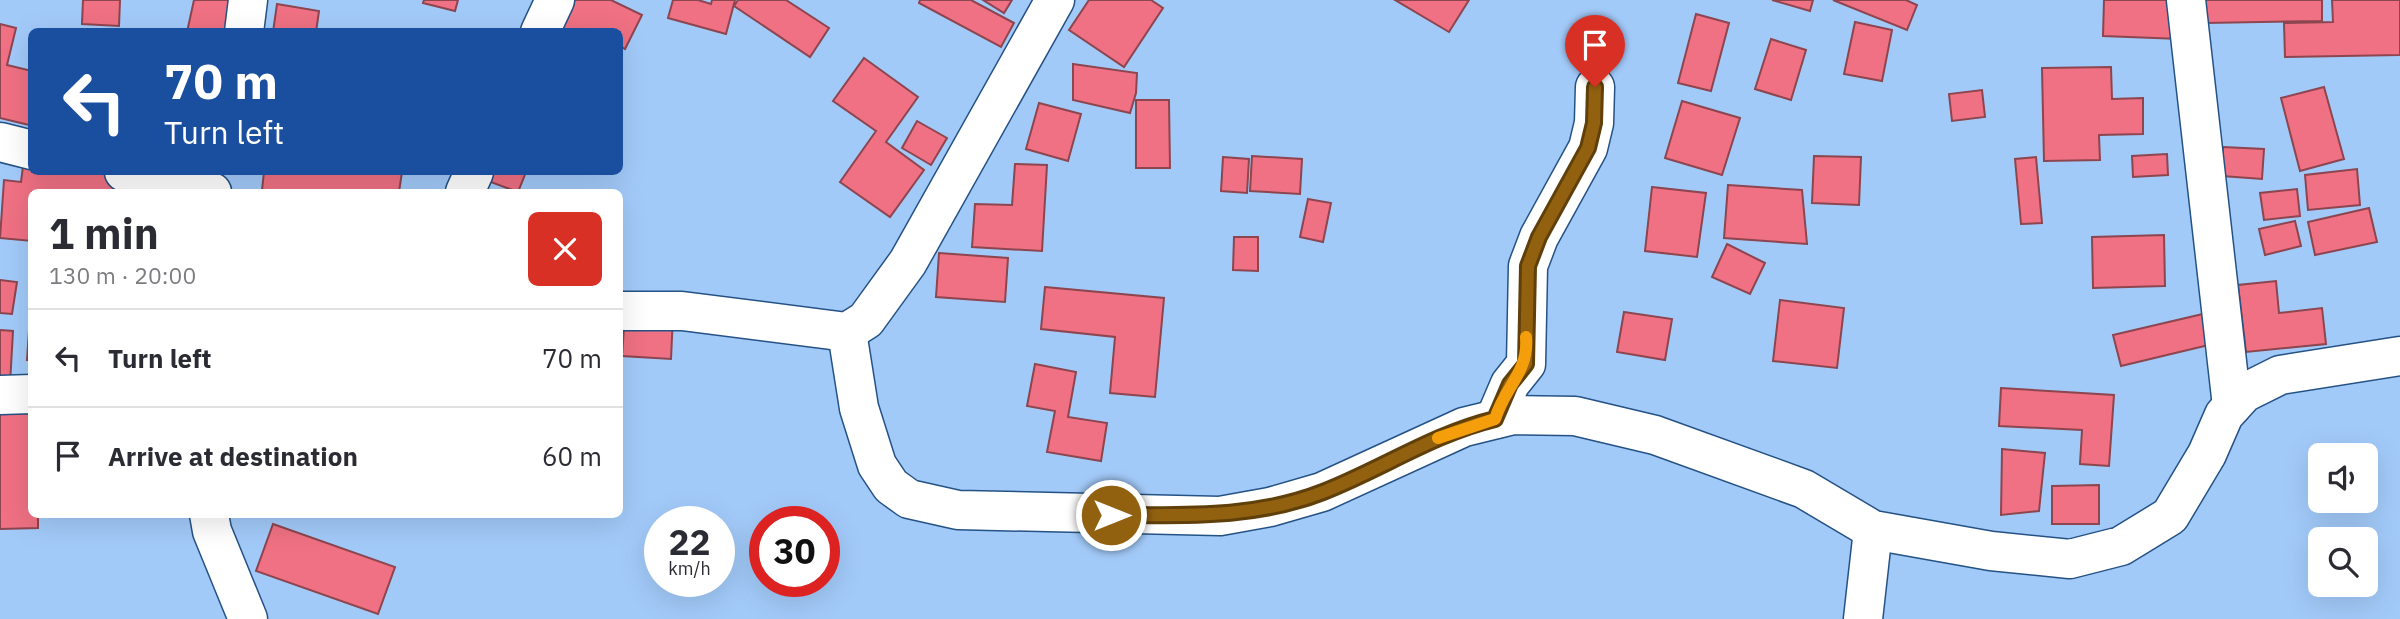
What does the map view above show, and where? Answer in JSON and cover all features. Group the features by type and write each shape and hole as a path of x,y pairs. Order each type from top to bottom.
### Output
{"street":[{"path":"244,28 248,0"},
{"path":"542,28 555,0"},
{"path":"623,311 682,311 847,332 866,320 908,262 1055,0"},
{"path":"2186,0 2232,405"},
{"path":"1495,419 1510,384 1526,364 1528,266 1539,237 1588,148 1594,123 1595,87"},
{"path":"0,142 28,149"},
{"path":"137,175 199,189"},
{"path":"847,332 859,408 877,465 891,486 909,499 958,510 1220,516 1322,492 1453,432 1495,419 1513,415 1575,416 1655,435 1804,489 1873,530 1991,551 2070,559 2121,546 2170,516 2207,454 2224,415 2244,393 2280,375 2400,356"},
{"path":"0,395 28,394"},
{"path":"210,518 212,531 248,619"},
{"path":"1863,619 1873,530"}],"building":[{"path":"83,0 120,0 119,26 82,24"},
{"path":"194,0 255,0 250,28 188,28"},
{"path":"424,0 458,0 455,11 423,3"},
{"path":"568,0 611,0 642,15 625,49 623,28 554,28"},
{"path":"673,0 698,0 711,4 712,0 735,0 726,34 668,18"},
{"path":"738,0 786,0 829,28 810,57 734,6"},
{"path":"920,0 971,0 1014,23 1001,47 919,3"},
{"path":"983,0 1012,0 1004,13"},
{"path":"1089,0 1151,0 1163,8 1124,67 1069,30"},
{"path":"1395,0 1469,0 1449,32"},
{"path":"1772,0 1813,0 1810,11"},
{"path":"1833,0 1906,0 1917,5 1907,30"},
{"path":"2104,0 2182,0 2180,39 2103,36"},
{"path":"2205,0 2322,0 2322,21 2206,23"},
{"path":"2332,0 2400,0 2400,55 2285,57 2284,23 2333,22"},
{"path":"277,4 319,11 317,28 274,28"},
{"path":"1696,14 1729,23 1711,91 1678,83"},
{"path":"1855,22 1892,30 1882,81 1844,74"},
{"path":"0,24 16,28 7,65 28,70 28,125 0,118"},
{"path":"1771,39 1806,50 1791,100 1755,89"},
{"path":"864,58 918,97 886,142 924,170 890,217 840,182 876,131 833,101"},
{"path":"1073,64 1137,73 1136,93 1130,113 1073,100"},
{"path":"2111,67 2112,99 2143,98 2143,134 2099,135 2100,160 2044,161 2042,68"},
{"path":"2324,87 2344,159 2300,171 2281,98"},
{"path":"1982,90 1985,117 1952,121 1949,94"},
{"path":"1136,100 1169,100 1170,168 1136,168"},
{"path":"1682,101 1740,118 1722,175 1665,158"},
{"path":"1039,103 1081,114 1068,161 1026,149"},
{"path":"917,121 947,138 931,165 902,148"},
{"path":"26,143 28,175 128,175 126,189 28,189 28,241 0,238 4,180 21,182"},
{"path":"2223,147 2264,149 2262,179 2222,176"},
{"path":"2167,154 2168,175 2133,177 2132,156"},
{"path":"1252,156 1302,159 1300,194 1250,191"},
{"path":"1814,156 1861,157 1859,205 1812,203"},
{"path":"1223,157 1249,159 1247,193 1221,191"},
{"path":"2036,157 2042,223 2021,224 2015,159"},
{"path":"1015,164 1047,165 1042,251 972,247 975,204 1012,205"},
{"path":"2357,169 2360,205 2308,210 2305,175"},
{"path":"264,175 402,175 399,189 262,189"},
{"path":"490,175 525,175 519,189 510,189 488,181"},
{"path":"1728,185 1802,190 1807,244 1724,238"},
{"path":"1652,187 1706,193 1697,257 1645,251"},
{"path":"2297,189 2300,216 2264,220 2260,193"},
{"path":"1308,199 1331,203 1323,242 1300,237"},
{"path":"2369,208 2377,242 2315,255 2308,222"},
{"path":"2295,221 2301,246 2265,255 2259,229"},
{"path":"2164,235 2165,286 2093,288 2092,237"},
{"path":"1234,237 1258,237 1258,271 1233,270"},
{"path":"1727,244 1765,263 1750,294 1712,277"},
{"path":"939,253 1008,258 1005,302 936,297"},
{"path":"0,280 17,282 12,314 0,313"},
{"path":"2276,281 2279,313 2322,308 2326,344 2246,352 2238,285"},
{"path":"1045,287 1164,298 1155,397 1110,393 1115,337 1041,329"},
{"path":"1780,300 1844,308 1837,368 1773,361"},
{"path":"1624,312 1672,319 1665,360 1617,352"},
{"path":"625,313 673,315 671,359 623,356"},
{"path":"2207,313 2213,344 2121,366 2113,335"},
{"path":"0,330 13,331 10,384 0,383"},
{"path":"1035,364 1076,372 1068,417 1107,423 1101,461 1047,452 1055,411 1027,406"},
{"path":"2001,388 2114,395 2109,466 2080,464 2082,430 1999,426"},
{"path":"28,413 28,518 38,518 38,528 0,529 0,414"},
{"path":"2002,449 2045,453 2039,511 2001,515"},
{"path":"2099,485 2099,524 2052,524 2052,486"},
{"path":"273,524 395,567 378,614 256,571"}],"slow traffic":[{"path":"1438,438 1464,427 1495,419 1500,401 1526,364 1526,337"}],"route":[{"path":"1111,515 1220,516 1270,507 1322,492 1430,441 1464,427 1495,419 1500,401 1526,364 1525,290 1528,266 1539,237 1588,148 1594,123 1595,87"}]}
